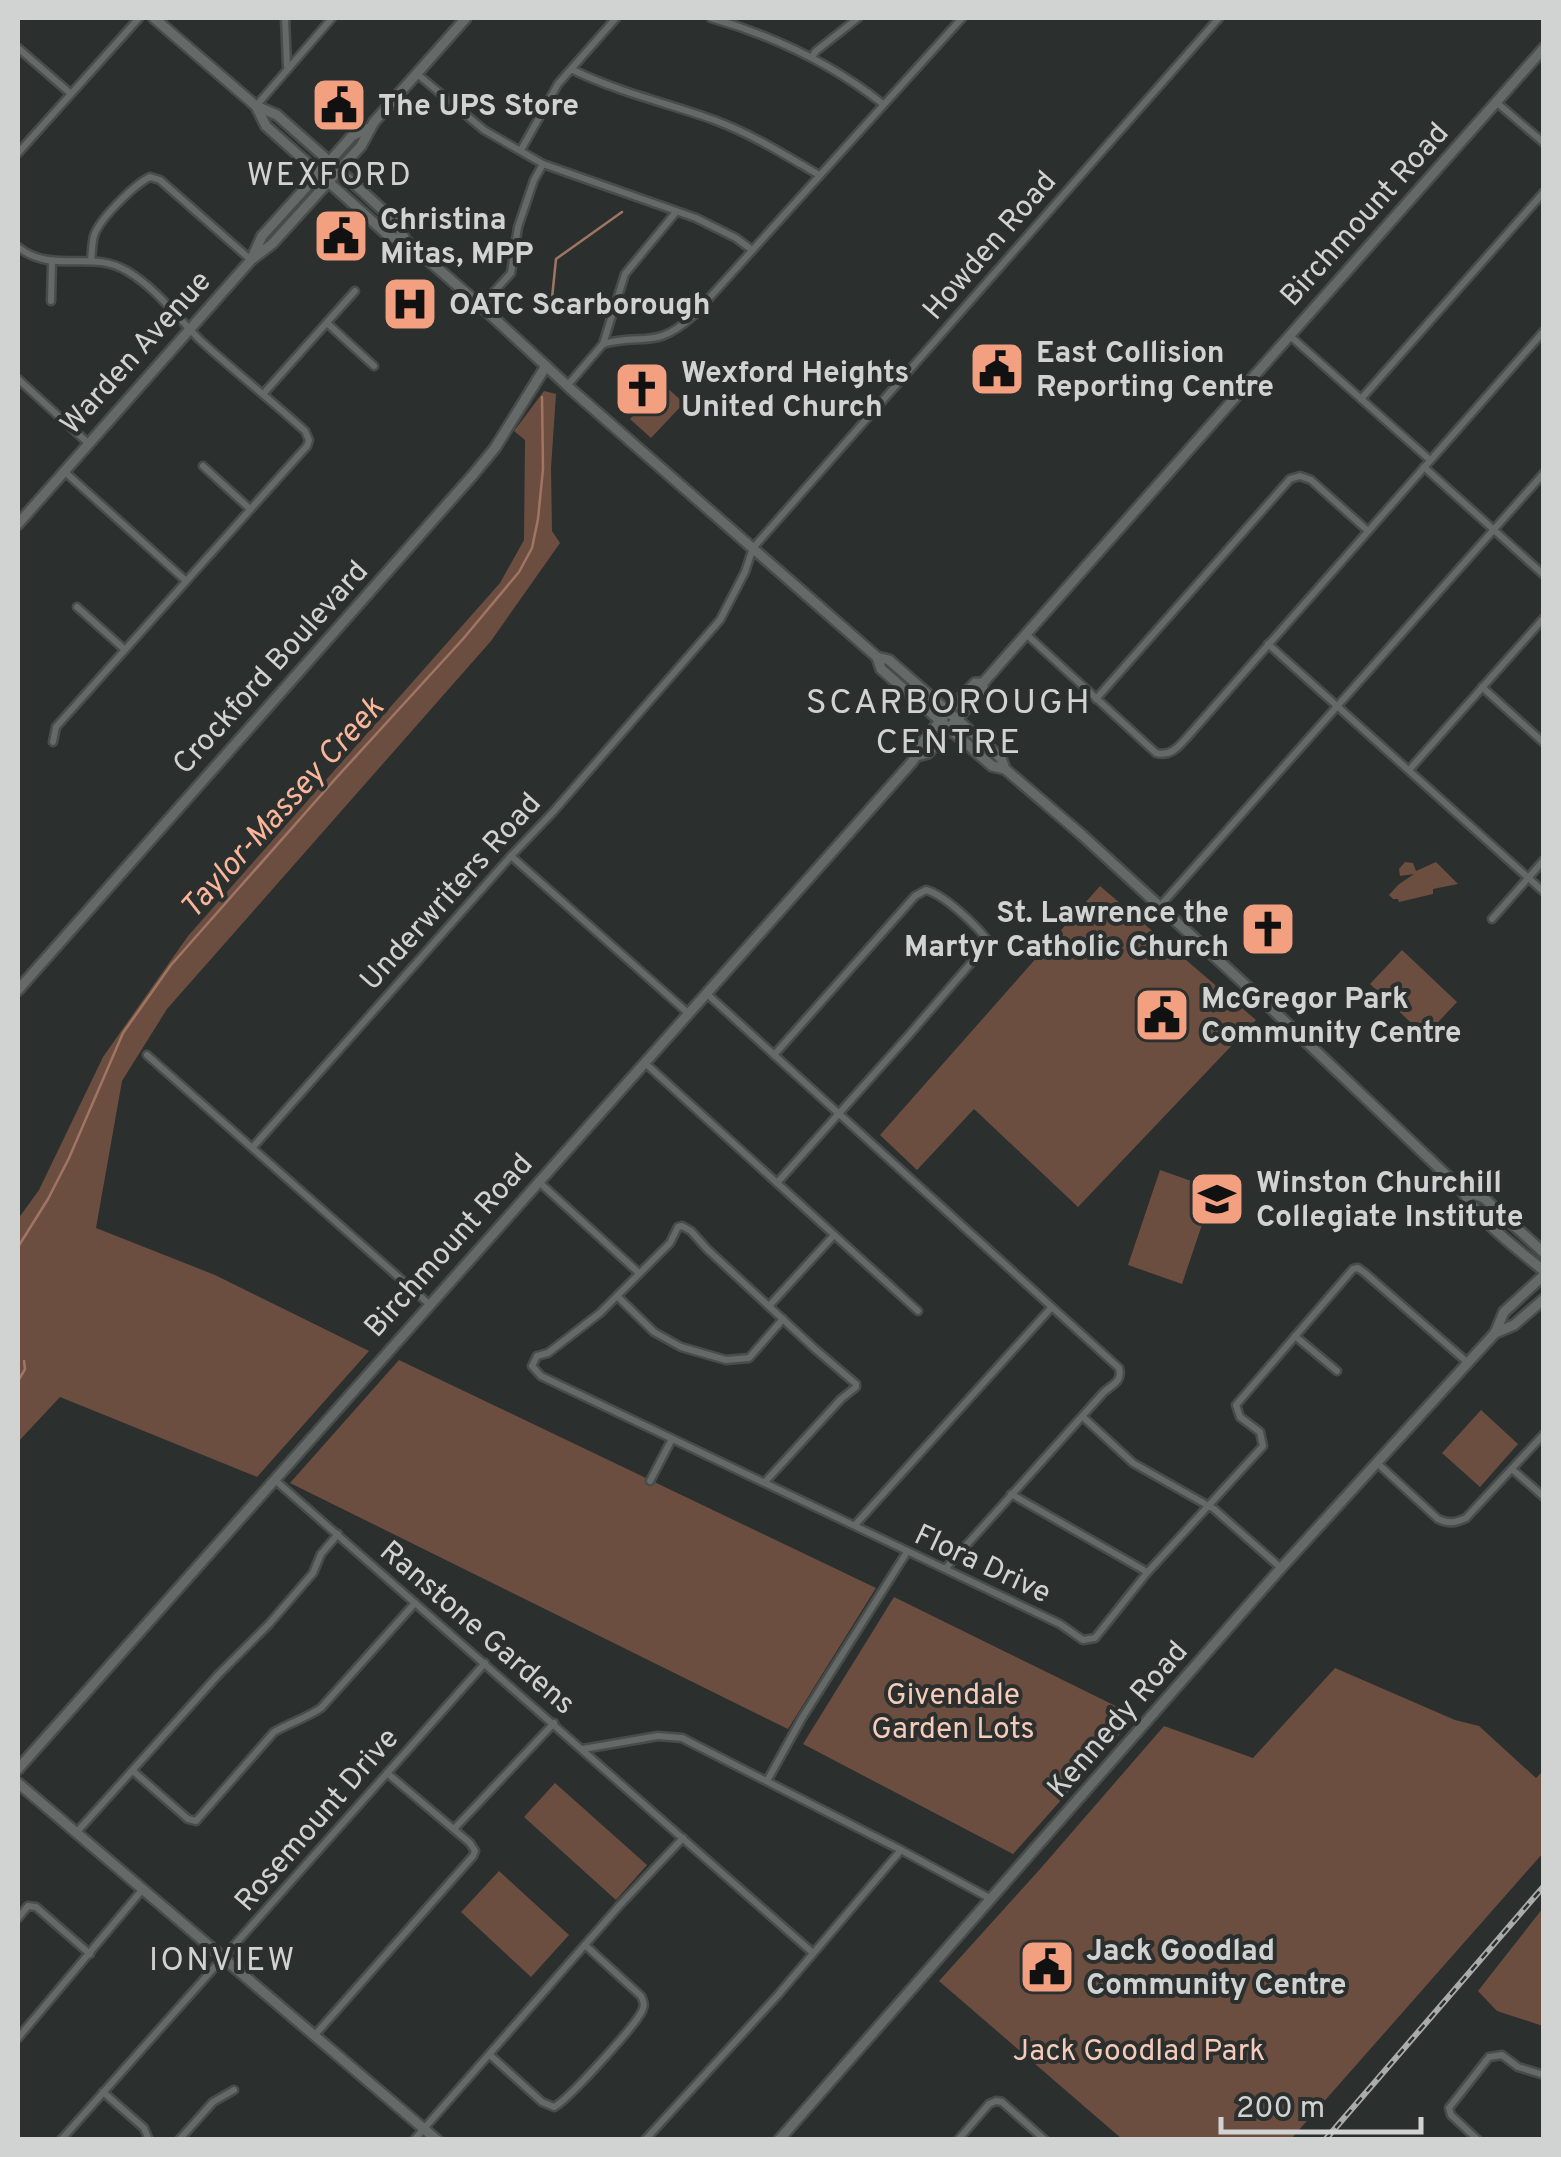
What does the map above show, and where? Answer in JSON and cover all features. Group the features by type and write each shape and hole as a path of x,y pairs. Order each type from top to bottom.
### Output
{"main road":[{"path":"154,18 256,106 277,115 398,224 405,240 567,386 876,656 888,660 953,716 1001,758 1005,769"},
{"name":"Warden Avenue","path":"18,524 190,327 361,146 369,128 466,18"},
{"name":"Birchmount Road","path":"18,1768 917,756 919,746 983,689 983,682 1544,48"},
{"path":"256,106 266,126 319,174 390,237 405,240"},
{"name":"Warden Avenue","path":"251,260 262,236 352,136 369,128"},
{"name":"Crockford Boulevard","path":"18,990 472,476 495,448 546,366"},
{"path":"876,656 881,669 945,726 992,766 1005,769 1159,906 1462,1189 1472,1208 1544,1273"},
{"path":"1462,1189 1484,1198 1544,1253"},
{"path":"1524,1293 1533,1274 1532,1262"},
{"name":"Kennedy Road","path":"779,2140 1281,1568 1495,1332 1504,1312 1544,1273"},
{"name":"Kennedy Road","path":"1495,1332 1514,1325 1544,1299"},
{"path":"18,1784 438,2140"}],"street":[{"path":"18,153 139,18"},
{"path":"285,18 287,69"},
{"path":"256,106 332,18"},
{"path":"521,150 558,84 616,18"},
{"path":"711,18 766,35 812,56 883,104"},
{"path":"812,56 858,18"},
{"path":"603,344 657,339 680,328 962,18"},
{"name":"Howden Road","path":"753,548 1219,18"},
{"path":"18,48 70,93"},
{"path":"573,70 605,85 732,127 819,175"},
{"path":"416,73 484,130 543,164 719,228 752,250"},
{"path":"1496,102 1544,144"},
{"path":"481,306 511,274 518,227 543,164"},
{"path":"92,260 94,235 105,218 141,181 150,177 160,180 251,260"},
{"path":"1361,399 1544,192"},
{"path":"567,386 603,344 625,274 676,212"},
{"path":"18,246 52,262 92,260 130,272 305,431 308,440 307,446 56,727 53,742"},
{"path":"51,301 52,262"},
{"path":"264,393 355,291"},
{"path":"328,323 374,366"},
{"path":"1026,634 1156,753 1175,750 1544,332"},
{"path":"1289,336 1361,399 1544,575"},
{"path":"18,379 88,443"},
{"path":"203,466 250,508"},
{"path":"64,471 185,580"},
{"path":"1159,906 1544,473"},
{"path":"1096,699 1290,480 1300,476 1311,480 1368,531"},
{"name":"Underwriters Road","path":"253,1147 510,856 554,812 720,620 753,548"},
{"path":"77,607 124,649"},
{"path":"1408,770 1544,618"},
{"path":"1268,644 1544,892"},
{"path":"1482,687 1544,743"},
{"path":"510,856 688,1013"},
{"path":"1492,919 1544,860"},
{"path":"774,1054 915,896 926,890 936,892 986,937 988,945 777,1183"},
{"path":"706,993 1116,1365 1121,1374 945,1569"},
{"path":"146,1055 429,1304"},
{"path":"644,1062 918,1311"},
{"path":"538,1182 639,1273"},
{"name":"Flora Drive","path":"769,1306 682,1226 675,1230 670,1244 578,1332 537,1356 533,1370 1086,1640 1095,1638 1147,1572 1262,1446 1262,1436 1240,1417 1236,1404 1353,1269 1358,1268 1468,1362"},
{"path":"765,1482 856,1387 854,1379 841,1372 769,1306 834,1235"},
{"path":"618,1296 654,1332 681,1346 726,1360 749,1358 783,1320"},
{"path":"855,1525 1051,1308"},
{"path":"1295,1336 1337,1372"},
{"path":"1083,1417 1133,1463 1208,1505 1281,1568"},
{"path":"1376,1462 1447,1523 1466,1518 1544,1434"},
{"path":"650,1481 672,1439"},
{"path":"1512,1469 1544,1497"},
{"name":"Ranstone Gardens","path":"274,1479 583,1749 658,1736 698,1744 992,1900"},
{"path":"1011,1494 1147,1572"},
{"path":"76,1833 282,1609 313,1573 338,1534"},
{"path":"767,1781 906,1552"},
{"path":"133,1770 188,1819 196,1820 274,1732 321,1708 415,1603"},
{"name":"Rosemount Drive","path":"61,2140 485,1663"},
{"path":"454,1829 554,1723"},
{"path":"583,1749 812,1953"},
{"path":"314,2036 474,1856 470,1843 387,1773"},
{"path":"414,2140 683,1838"},
{"path":"645,2140 742,2035 901,1850"},
{"path":"18,2038 142,1890"},
{"path":"18,1918 28,1906 39,1908 90,1954"},
{"path":"490,2054 542,2102 554,2107 565,2101 609,2052 644,2008 644,2001 585,1945"},
{"path":"1478,2140 1449,2108 1489,2057 1496,2054 1518,2067 1544,2075"},
{"path":"179,2140 208,2107 234,2090"},
{"path":"103,2092 144,2128 149,2140"},
{"path":"958,2140 996,2101 1045,2140"}],"green space":[{"path":"663,384 684,403 651,438 630,419"},
{"path":"544,391 556,394 552,531 560,543 491,641 167,1009 122,1081 96,1228 215,1275 369,1351 257,1477 60,1397 18,1442 18,1219 39,1190 103,1057 188,936 500,583 524,540 525,440 514,431"},
{"path":"1405,862 1413,863 1416,871 1436,862 1458,884 1399,902 1389,895 1414,874 1400,876 1399,869"},
{"path":"1100,886 1256,1020 1078,1207 974,1109 917,1170 880,1135"},
{"path":"1402,950 1457,1002 1425,1036 1370,984"},
{"path":"1160,1170 1214,1189 1182,1284 1128,1265"},
{"path":"399,1360 876,1588 788,1729 290,1483"},
{"path":"1481,1410 1518,1444 1480,1487 1442,1453"},
{"name":"Givendale Garden Lots","path":"894,1597 1136,1716 1013,1854 803,1744"},
{"name":"Jack Goodlad Park","path":"1335,1668 1455,1720 1479,1726 1536,1778 1543,1771 1543,1853 1291,2139 1122,2139 939,1981 1164,1726 1253,1758"},
{"path":"555,1783 647,1865 616,1900 524,1817"},
{"path":"499,1871 569,1935 531,1977 461,1912"},
{"path":"1543,1908 1543,2026 1497,2011 1478,1991"}],"waterway":[{"name":"Taylor-Massey Creek","path":"551,308 556,259 622,212"},
{"name":"Taylor-Massey Creek","path":"18,1247 69,1158 123,1033 171,965 519,572 532,548 538,519 543,469 542,397"},
{"name":"Taylor-Massey Creek","path":"18,1381 25,1369 24,1361"}],"railway":[{"path":"1325,2140 1544,1886"}],"place":[{"name":"The UPS Store","path":"339,105"},
{"name":"Christina Mitas, MPP","path":"341,236"},
{"name":"OATC Scarborough","path":"410,304"},
{"name":"East Collision Reporting Centre","path":"997,369"},
{"name":"Wexford Heights United Church","path":"642,389"},
{"name":"St. Lawrence the Martyr Catholic Church","path":"1268,929"},
{"name":"McGregor Park Community Centre","path":"1162,1015"},
{"name":"Winston Churchill Collegiate Institute","path":"1217,1199"},
{"name":"Jack Goodlad Community Centre","path":"1047,1967"}],"district":[{"name":"WEXFORD","path":"330,174"},
{"name":"SCARBOROUGH CENTRE","path":"949,721"},
{"name":"IONVIEW","path":"223,1959"}]}
